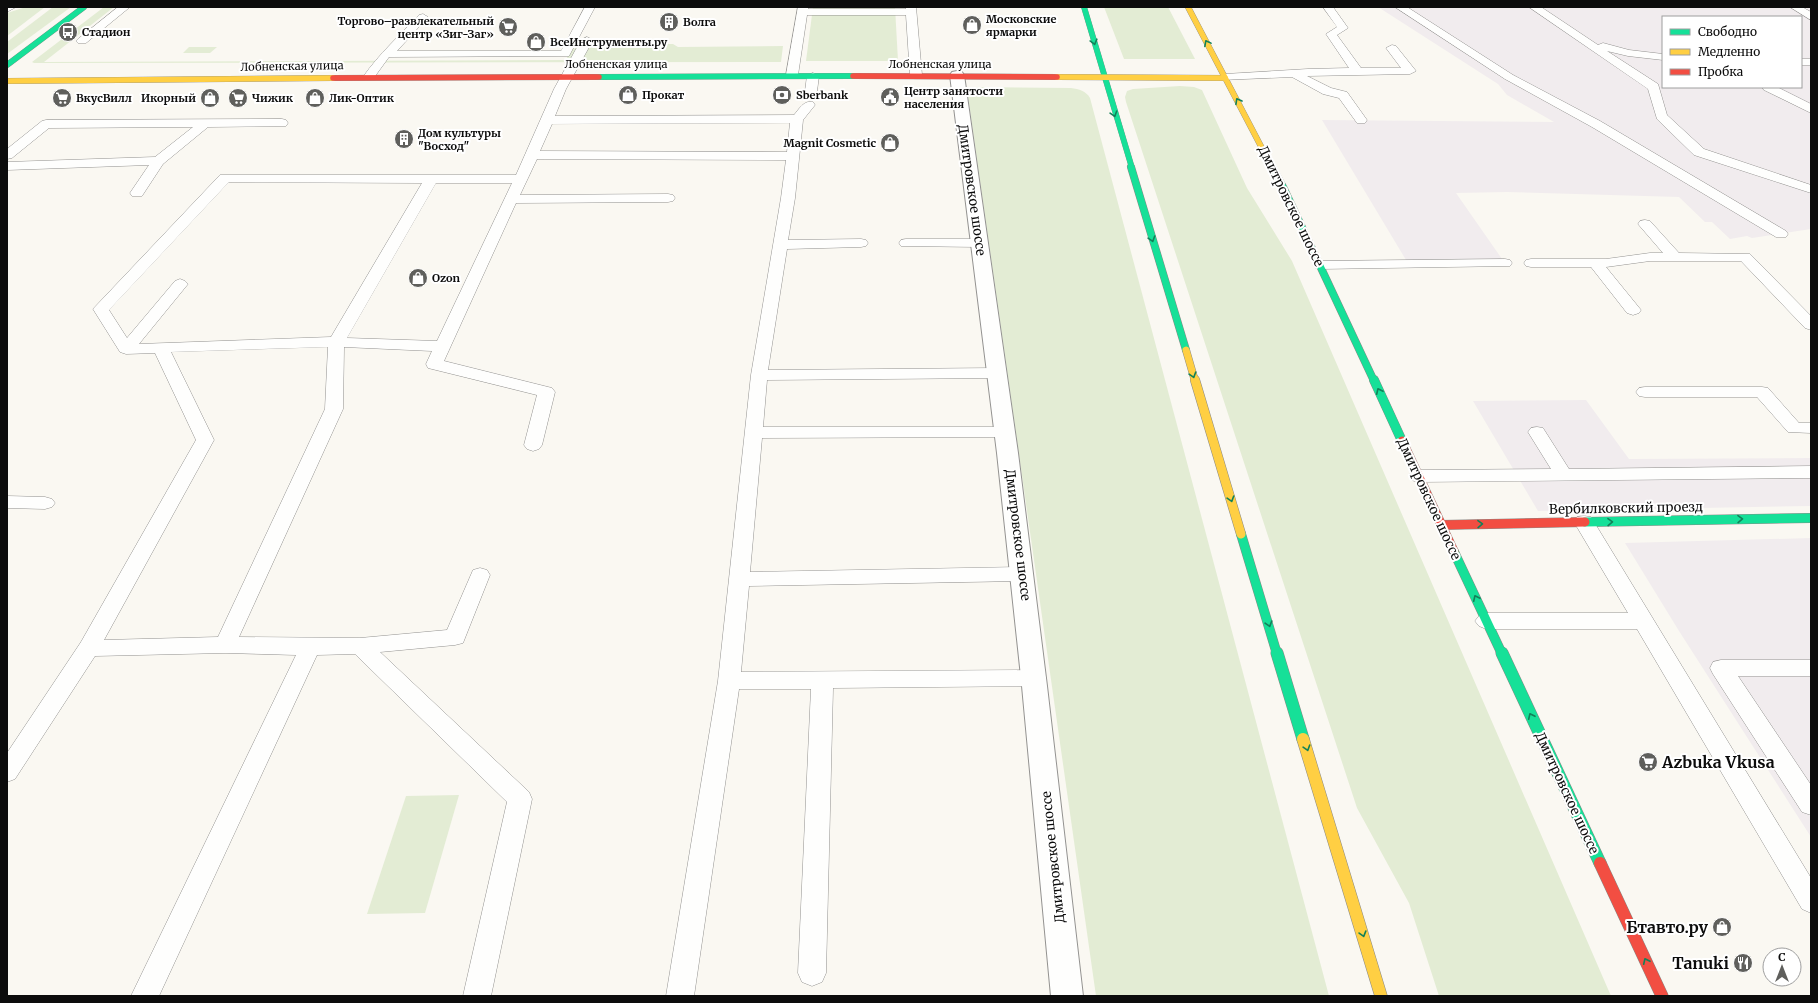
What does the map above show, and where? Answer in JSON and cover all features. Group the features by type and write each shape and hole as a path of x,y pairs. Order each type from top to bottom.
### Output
{"main road":[{"path":"7,65 84,7"},
{"path":"1084,7 1103,77 1381,996"},
{"name":"Дмитровское шоссе","path":"1188,7 1258,137 1320,265 1662,996"},
{"name":"Лобненская улица","path":"7,81 369,77 792,75 1225,78"},
{"name":"Вербилковский проезд","path":"1441,525 1811,518"}],"street":[{"name":"Дмитровское шоссе","path":"957,75 998,373 1035,678 1067,996"}],"lane":[{"path":"7,9 11,7"},
{"path":"82,41 125,7"},
{"path":"386,54 565,54 590,7"},
{"path":"1328,7 1343,28 1331,34 1358,72"},
{"path":"1400,7 1509,77 1596,124 1781,234"},
{"path":"1534,7 1654,87 1661,116 1699,152 1811,188"},
{"path":"1795,7 1811,17"},
{"path":"792,75 803,10 912,9 916,75"},
{"path":"369,77 386,54 401,41 423,17"},
{"path":"1583,39 1628,53 1662,58"},
{"path":"533,445 546,392 434,364 512,199 546,120 586,40"},
{"path":"1225,78 1294,73 1410,72 1392,48"},
{"path":"1294,73 1327,91 1343,95 1361,120"},
{"path":"811,91 813,76"},
{"path":"1770,88 1811,109"},
{"path":"546,120 803,112 792,156 788,198 759,375 729,681 680,996"},
{"path":"137,193 158,161 205,123"},
{"path":"7,155 46,124 282,123"},
{"path":"532,155 792,156"},
{"path":"7,166 158,161"},
{"path":"126,349 101,309 225,178 520,179"},
{"path":"225,645 334,409 336,342 432,178"},
{"path":"512,199 668,198"},
{"path":"1645,224 1675,258"},
{"path":"780,244 861,243"},
{"path":"906,243 979,243"},
{"path":"1530,263 1595,263 1650,258 1745,258 1811,325"},
{"path":"1595,263 1633,310"},
{"path":"1320,265 1505,264"},
{"path":"126,349 180,284"},
{"path":"126,349 336,342 442,346"},
{"path":"7,772 89,648 205,440 162,348"},
{"path":"759,375 998,373"},
{"path":"1645,392 1762,392 1794,428 1811,428"},
{"path":"753,433 1005,432"},
{"path":"1537,432 1563,474"},
{"path":"1418,476 1811,472"},
{"path":"7,502 45,503"},
{"path":"1584,522 1811,901"},
{"path":"739,579 1022,574"},
{"path":"89,648 225,645 310,647 360,646 455,637 480,575"},
{"path":"1486,621 1643,621"},
{"path":"360,646 520,799 477,996"},
{"path":"145,996 310,647"},
{"path":"1811,668 1721,668 1811,805"},
{"path":"729,681 1035,678"},
{"path":"812,973 822,680"}],"shaded area":[{"path":"1378,7 1811,7 1811,229 1752,238 1747,236 1730,239 1712,222 1705,222 1679,197 1507,192 1456,193 1502,259 1406,260 1322,120 1554,122 1507,95 1498,84"},
{"path":"1586,400 1629,459 1811,458 1811,506 1538,511 1473,401"},
{"path":"1811,538 1811,837 1679,631 1625,543"}],"green space":[{"path":"26,7 45,7 7,36 7,13"},
{"path":"53,7 71,7 7,54 7,42"},
{"path":"104,7 114,7 44,62 566,60 571,49 601,44 673,44 678,47 783,46 781,62 34,63 32,62"},
{"path":"813,7 895,7 898,61 806,61"},
{"path":"1104,7 1168,7 1195,59 1124,59"},
{"path":"189,47 217,47 210,53 183,53"},
{"path":"1180,86 1194,87 1202,90 1247,188 1292,261 1611,996 1439,996 1409,903 1357,808 1126,102 1125,97 1127,91 1133,89"},
{"path":"971,87 1071,88 1082,91 1090,98 1329,996 1096,996 967,89"},
{"path":"459,795 425,913 367,914 406,796"}],"traffic: fast":[{"path":"7,65 84,7"},
{"path":"1084,7 1186,350"},
{"path":"599,77 853,76"},
{"path":"1265,154 1284,189 1402,441"},
{"path":"1585,522 1811,518"},
{"path":"1241,534 1303,739"},
{"path":"1454,552 1600,863"}],"traffic: slow":[{"path":"1188,7 1265,154"},
{"path":"1057,77 1225,78"},
{"path":"7,81 333,78"},
{"path":"1186,350 1241,534"},
{"path":"1303,739 1381,996"}],"traffic: jam":[{"path":"853,76 1057,77"},
{"path":"333,78 599,77"},
{"path":"1402,441 1454,552"},
{"path":"1441,525 1585,522"},
{"path":"1600,863 1662,996"}],"place":[{"name":"Волга","path":"669,22"},
{"name":"Московские ярмарки","path":"972,25"},
{"name":"Торгово–развлекательный центр «Зиг-Заг»","path":"508,27"},
{"name":"Стадион","path":"68,32"},
{"name":"ВсеИнструменты.ру","path":"536,42"},
{"name":"Прокат","path":"628,95"},
{"name":"Sberbank","path":"782,95"},
{"name":"Центр занятости населения","path":"890,97"},
{"name":"ВкусВилл","path":"62,98"},
{"name":"Икорный","path":"210,98"},
{"name":"Чижик","path":"238,98"},
{"name":"Лик-Оптик","path":"315,98"},
{"name":"Дом культуры \"Восход\"","path":"404,139"},
{"name":"Magnit Cosmetic","path":"890,143"},
{"name":"Ozon","path":"418,278"},
{"name":"Azbuka Vkusa","path":"1648,762"},
{"name":"Бтавто.ру","path":"1722,927"},
{"name":"Tanuki","path":"1743,963"}]}
